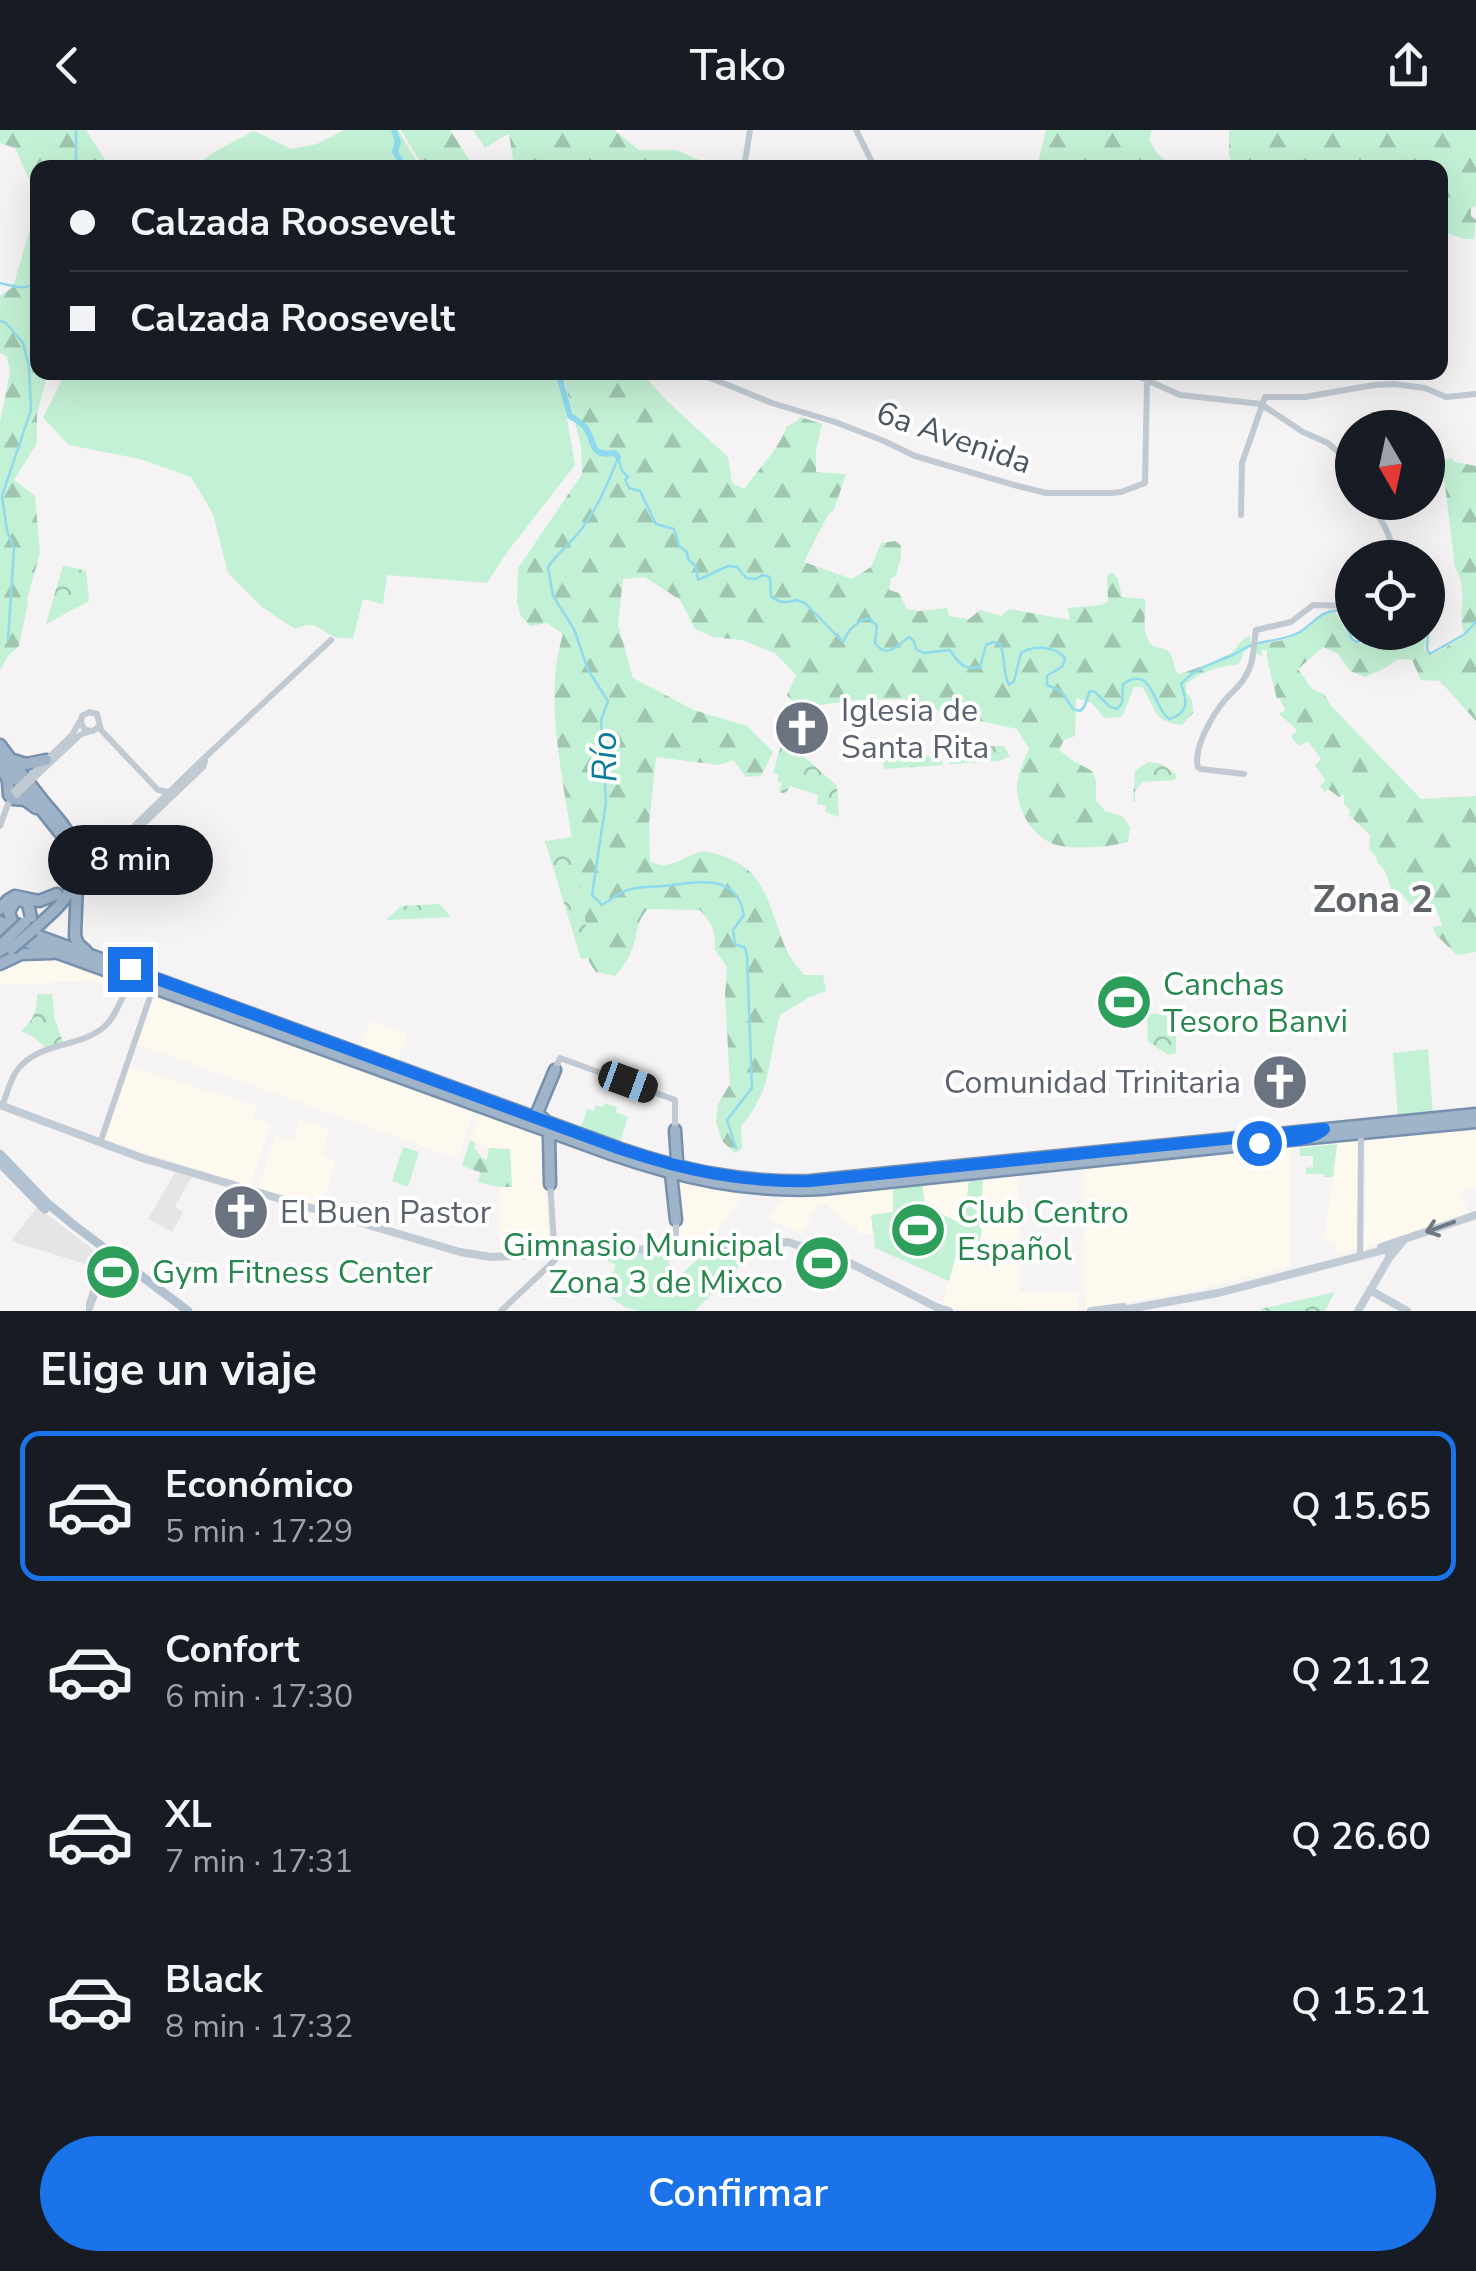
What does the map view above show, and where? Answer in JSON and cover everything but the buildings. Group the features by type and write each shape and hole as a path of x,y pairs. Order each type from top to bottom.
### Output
{"highway":[{"path":"0,745 9,799 28,802 47,817"},
{"path":"4,761 26,764 46,760"},
{"path":"4,761 68,846 76,939 95,956"},
{"path":"4,761 70,833 78,867 63,901 45,918 13,935"},
{"path":"13,935 71,886 78,867"},
{"path":"0,910 13,896 39,902 71,886"},
{"path":"0,962 13,935 57,894"},
{"path":"45,918 60,915 70,923 68,935 50,940"},
{"path":"0,922 13,935 59,953 400,1068 550,1134 724,1186 822,1190 1122,1157 1201,1142 1474,1116"},
{"path":"13,935 50,940 95,956 382,1071 543,1118 674,1171 784,1182 822,1180 925,1168 1361,1134 1367,1128 1474,1116"},
{"path":"0,962 21,954 59,953"},
{"path":"382,1071 396,1073 400,1068"},
{"path":"543,1118 538,1113 555,1070"},
{"path":"1298,1139 1320,1134 1324,1129"},
{"path":"674,1130 676,1220"},
{"path":"550,1134 550,1184"},
{"path":"890,1182 896,1177 922,1174 925,1168"}],"main road":[{"path":"1,1106 201,1176 460,1252 491,1257 780,1245 796,1247 860,1271 937,1311"},
{"path":"0,1154 47,1203 179,1311"},
{"path":"0,1164 42,1206 188,1311"},
{"path":"1117,1311 1223,1290 1360,1254 1476,1214"},
{"path":"1358,1311 1404,1240"},
{"path":"675,1249 798,1244 862,1268 949,1311"},
{"path":"1360,1254 1386,1250 1390,1252 1389,1258"},
{"path":"1370,1290 1407,1311"},
{"path":"1091,1311 1152,1304"}],"street":[{"path":"745,160 750,130"},
{"path":"856,130 871,160"},
{"name":"6a Avenida","path":"716,380 884,440 925,460 1046,492 1110,493 1146,483 1147,381"},
{"path":"1147,381 1180,395 1263,401 1394,384 1425,388 1450,397 1476,394"},
{"path":"1263,401 1303,432 1335,449"},
{"path":"1241,515 1242,463 1263,401"},
{"path":"1244,774 1201,769 1196,763 1213,719 1247,675 1258,628 1291,622 1314,604 1335,605"},
{"path":"71,886 331,640"},
{"path":"1,823 9,799 72,735 84,714 92,712 99,717 94,729 80,735 32,776"},
{"path":"80,720 83,728 99,733 158,794 158,804"},
{"path":"94,729 158,790 173,789"},
{"path":"78,867 94,866 202,763"},
{"path":"1,823 9,799"},
{"path":"1,1106 18,1070 30,1058 88,1038 102,1029 114,1017 125,991 135,980"},
{"path":"100,1143 151,986"},
{"path":"555,1070 560,1058 675,1100 674,1130"},
{"path":"1360,1254 1361,1134"},
{"path":"501,1311 554,1262 550,1184"},
{"path":"675,1249 676,1220"},
{"path":"89,1310 108,1254"}],"shaded area":[{"path":"46,951 122,981 120,991 93,981 0,985 0,963"},
{"path":"156,993 474,1109 458,1159 136,1044"},
{"path":"370,1021 407,1034 398,1060 360,1047"},
{"path":"129,1066 257,1106 253,1118 271,1123 250,1186 105,1140"},
{"path":"480,1112 544,1134 549,1250 500,1253 499,1187 512,1186 510,1149 489,1148 470,1140"},
{"path":"300,1119 330,1129 321,1156 336,1161 322,1207 258,1189 275,1135 294,1140"},
{"path":"1476,1127 1476,1188 1459,1191 1469,1212 1429,1230 1365,1248 1366,1139"},
{"path":"1338,1139 1360,1139 1356,1249 1336,1255 1335,1241 1324,1241"},
{"path":"1291,1146 1290,1267 1184,1293 1085,1309 1083,1167"},
{"path":"176,1171 192,1177 175,1206 183,1212 172,1232 148,1219"},
{"path":"1019,1173 1020,1293 1079,1291 1078,1310 964,1311 942,1307 964,1225 925,1205 922,1181"},
{"path":"681,1181 747,1191 706,1244 679,1244"},
{"path":"893,1184 893,1212 871,1215 873,1235 857,1233 858,1226 849,1227 826,1204 819,1204 801,1233 769,1219 786,1194"},
{"path":"37,1207 102,1256 98,1268 11,1241"}],"green space":[{"path":"0,130 86,130 105,160 30,160 30,181 15,148 0,143"},
{"path":"344,130 398,130 416,160 203,160 254,131 291,149 317,144"},
{"path":"401,130 450,130 469,160 419,160"},
{"path":"473,130 614,130 639,150 676,150 699,160 513,160 509,133 485,148"},
{"path":"1046,130 1152,130 1149,139 1165,160 1039,160"},
{"path":"1229,130 1476,130 1476,206 1471,208 1471,216 1476,220 1474,239 1448,234 1448,160 1231,160"},
{"path":"30,229 30,380 46,380 37,414 37,443 14,480 35,496 40,553 19,646 0,671 0,423 10,372 7,356 0,353 0,296 13,287"},
{"path":"62,380 560,380 575,465 487,583 387,575 383,604 363,599 353,639 336,637 313,625 295,629 262,607 228,573 213,514 191,477 140,459 69,445 43,418"},
{"path":"564,380 648,380 728,457 732,483 744,489 787,426 800,417 822,424 816,472 846,474 834,510 804,562 852,579 871,567 881,543 895,541 901,545 901,556 889,590 899,593 907,609 947,608 949,616 969,619 980,610 1001,616 1009,609 1070,620 1068,608 1108,601 1107,576 1112,572 1122,597 1145,599 1146,636 1152,646 1169,652 1178,674 1228,655 1250,636 1251,647 1239,664 1211,670 1186,684 1193,713 1182,725 1164,721 1142,687 1134,687 1122,717 1104,718 1092,703 1076,698 1075,736 1064,740 1059,750 1092,771 1096,800 1105,811 1122,816 1130,827 1128,842 1068,847 1044,839 1022,811 1017,786 1029,749 1017,729 948,714 905,699 797,708 787,695 796,675 775,653 695,629 680,600 645,577 623,579 618,624 633,678 694,710 747,726 773,752 761,776 746,777 733,760 719,765 656,757 649,823 650,862 671,864 709,852 743,866 762,888 792,960 804,975 823,975 826,991 780,1015 764,1086 741,1126 742,1149 735,1153 722,1141 716,1122 718,1104 730,1084 727,967 715,950 714,933 704,915 700,910 648,909 639,922 630,955 615,976 596,972 589,962 555,721 555,677 563,634 547,623 530,626 517,603 518,568 582,474 581,446"},
{"path":"1451,458 1476,466 1476,721 1440,681 1421,680 1412,660 1398,659 1365,677 1350,671 1338,654 1323,647 1298,669 1312,689 1324,694 1421,799 1476,796 1476,952 1457,955 1436,935 1433,927 1442,925 1436,908 1411,905 1399,891 1393,894 1385,871 1369,850 1370,835 1349,815 1344,794 1339,797 1328,789 1324,792 1320,786 1326,781 1315,765 1321,759 1308,741 1299,746 1291,737 1297,730 1279,714 1285,710 1277,699 1267,650 1262,650 1262,656 1256,654 1257,645 1299,634 1334,611 1335,650 1424,650 1431,656 1465,636 1445,460"},
{"path":"63,565 86,571 89,601 46,624"},
{"path":"783,738 837,786 839,817 817,804 818,795 790,786 786,794 779,792 782,783 777,781 779,775 773,773"},
{"path":"882,741 942,760 943,765 884,769"},
{"path":"948,746 1004,746 1010,756 999,761 949,764"},
{"path":"1148,762 1161,764 1176,777 1142,782 1133,802 1135,771"},
{"path":"572,837 589,946 589,958 581,959 545,841"},
{"path":"440,904 451,917 386,920 401,906"},
{"path":"37,994 52,994 63,1042 46,1048 21,1031 34,1015"},
{"name":"Canchas Tesoro Banvi","path":"1144,994 1143,1010 1124,1010 1122,1020 1104,1021 1104,995"},
{"path":"1176,1013 1176,1053 1168,1055 1148,1042 1147,1014"},
{"path":"1428,1049 1433,1114 1398,1117 1393,1053"},
{"path":"604,1103 617,1107 616,1112 628,1117 620,1142 581,1128 587,1109 594,1111 596,1105 603,1107"},
{"path":"470,1140 487,1160 489,1148 510,1149 512,1187 478,1182 480,1172 462,1166"},
{"path":"1337,1144 1333,1177 1306,1174 1306,1168 1313,1167 1313,1156 1300,1156 1299,1148"},
{"path":"403,1147 419,1152 408,1187 392,1181"},
{"name":"Club Centro Español","path":"969,1179 983,1179 982,1202 978,1203 982,1204 979,1247 959,1243 949,1281 875,1248 871,1215 893,1212 893,1184 922,1181 925,1206 964,1225"},
{"path":"726,1250 726,1256 747,1258 695,1311 638,1311 603,1293 616,1265 606,1260 608,1256 668,1252 670,1285 703,1251"},
{"path":"1335,1292 1325,1311 1261,1311 1261,1309"}],"waterway":[{"path":"76,130 76,160"},
{"path":"394,130 398,142 395,152 400,160"},
{"path":"0,283 30,285"},
{"path":"0,321 23,343 29,366 31,410 2,496 14,548 8,640"},
{"path":"560,380 570,416 585,427 597,451 615,453 618,457"},
{"path":"618,457 629,488 640,491 656,524 674,529 679,546 696,567 698,580 728,566 737,567 746,578 770,577 771,596 780,601 805,603 843,642 853,627 869,618 877,626 875,643 879,648 888,651 909,637 923,653 950,650 970,668 980,667 986,645 1000,644 1009,685 1014,681 1021,653 1050,649 1065,658 1063,666 1047,676 1047,685 1061,691 1073,709 1080,711 1090,691 1117,709 1122,703 1123,684 1140,679 1151,689 1169,719 1184,710 1181,684 1199,669 1249,646 1294,635 1323,614 1335,611"},
{"name":"Río","path":"618,458 589,519 548,567 553,596 574,629 588,670 608,701 601,720 606,802 592,895 602,905 632,889 701,882 724,886 740,901 744,915 733,930 735,944 745,948 747,956 752,1088 727,1120 736,1148"},
{"path":"1445,645 1476,622"},
{"path":"1427,650 1430,654 1437,650"}],"place":[{"name":"Iglesia de Santa Rita","path":"802,728"},
{"name":"Canchas Tesoro Banvi","path":"1124,1002"},
{"name":"Comunidad Trinitaria","path":"1280,1082"},
{"name":"El Buen Pastor","path":"241,1212"},
{"name":"Club Centro Español","path":"918,1230"},
{"name":"Gimnasio Municipal Zona 3 de Mixco","path":"822,1263"},
{"name":"Gym Fitness Center","path":"113,1272"}],"district":[{"name":"Zona 2","path":"1373,899"}],"route":[{"path":"130,969 621,1149 716,1176 810,1181 1324,1129 1323,1133 1298,1139 1259,1143"}]}
